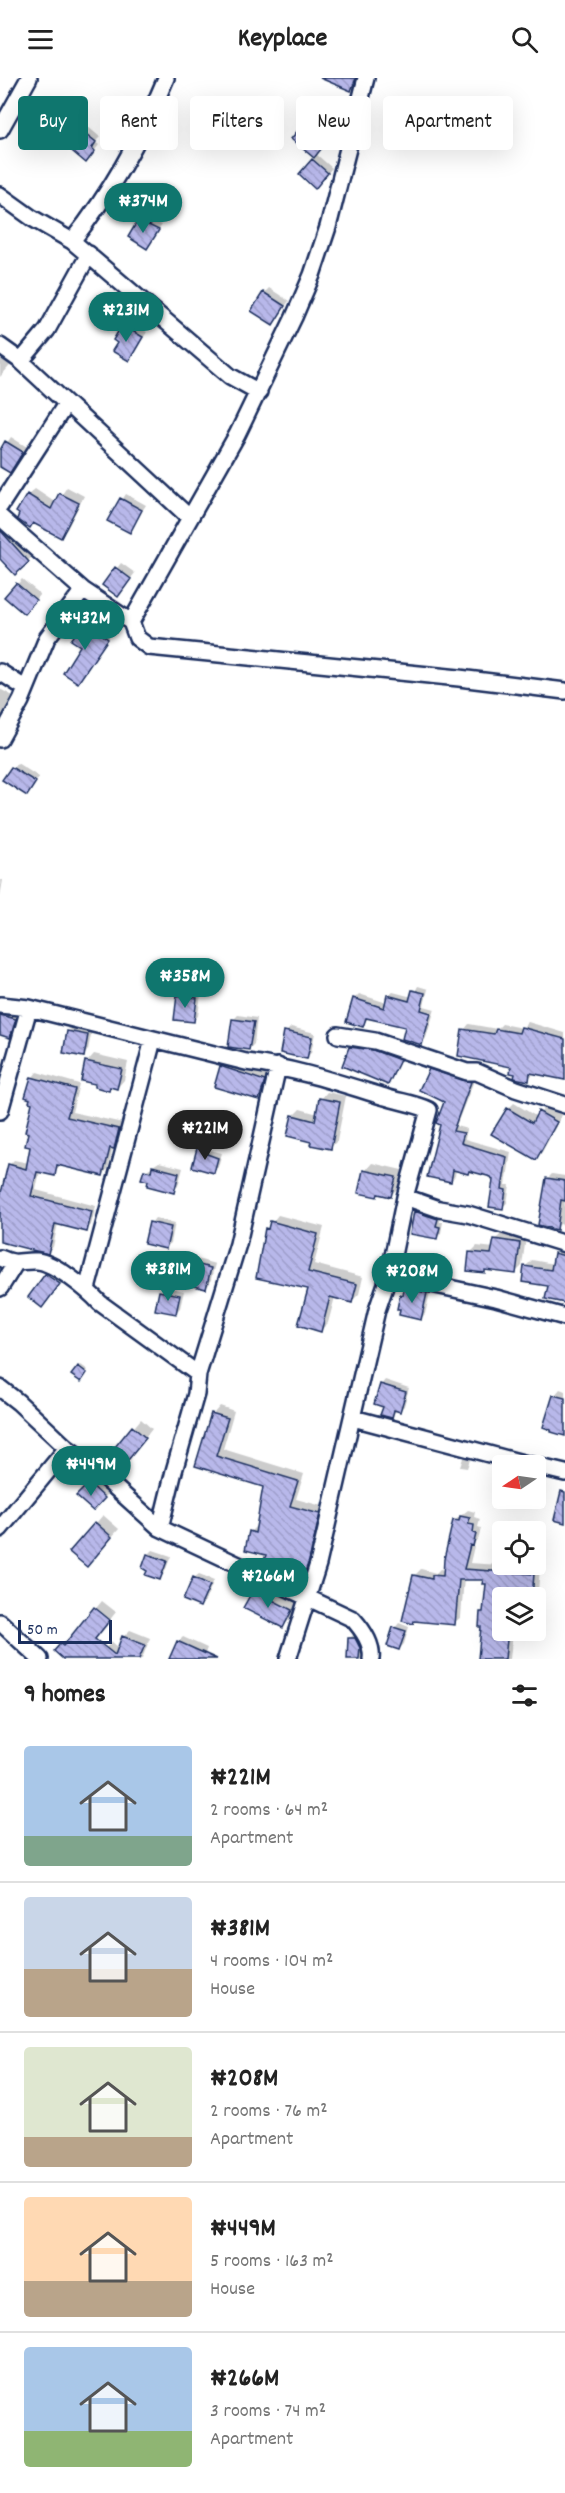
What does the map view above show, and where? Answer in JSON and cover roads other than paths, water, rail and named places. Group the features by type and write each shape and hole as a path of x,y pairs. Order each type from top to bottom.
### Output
{"street":[{"path":"0,130 29,78"},
{"path":"72,241 92,217 130,155 148,121 166,78"},
{"path":"131,622 207,491 259,392 312,275 328,227 366,78"},
{"path":"0,195 32,218 72,241 230,376 259,392"},
{"path":"21,361 46,330 89,255"},
{"path":"0,346 21,361 190,518"},
{"path":"0,506 66,404"},
{"path":"0,517 83,590 131,622 136,638 149,647 459,678 565,692"},
{"path":"0,740 21,701 47,638 83,590"},
{"path":"0,672 25,688"},
{"path":"0,1005 29,1008 246,1062 278,1066 389,1099 413,1103 429,1110 405,1197 389,1275 377,1310 309,1598 288,1659"},
{"path":"0,1111 29,1008"},
{"path":"338,1035 375,1041 467,1072 477,1072 516,1089 565,1105"},
{"path":"87,1289 153,1040"},
{"path":"160,1528 196,1394 198,1374 238,1244 278,1066"},
{"path":"405,1197 439,1209 468,1214 565,1244"},
{"path":"0,1258 15,1264 39,1261 72,1278 100,1303 198,1374"},
{"path":"0,1288 15,1264"},
{"path":"389,1275 496,1298 565,1317"},
{"path":"0,1388 160,1528 353,1619 360,1626 368,1642 371,1659"},
{"path":"353,1418 493,1455"},
{"path":"0,1528 67,1448"},
{"path":"546,1469 565,1473"},
{"path":"0,1622 40,1659"}]}
